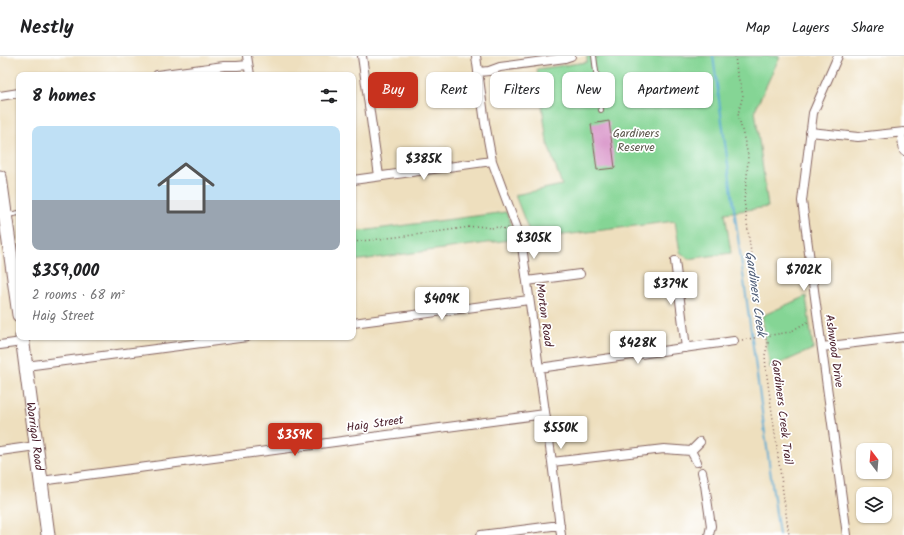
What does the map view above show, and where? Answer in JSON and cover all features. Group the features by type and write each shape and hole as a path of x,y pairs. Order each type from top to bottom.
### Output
{"highway":[{"path":"0,177 16,283"},
{"name":"Warrigal Road","path":"22,340 48,535"}],"street":[{"path":"362,56 379,176"},
{"name":"Morton Road","path":"476,56 492,161 521,239 561,535"},
{"path":"478,70 488,66 500,67 571,56"},
{"name":"Ashwood Drive","path":"838,56 813,113 802,201 847,535"},
{"path":"186,72 248,61 250,72"},
{"path":"0,96 16,93"},
{"path":"810,132 858,137 903,133 904,151"},
{"path":"356,180 492,161"},
{"path":"675,261 686,348"},
{"path":"527,280 580,274"},
{"path":"356,323 529,300"},
{"path":"822,347 904,337"},
{"path":"0,345 18,340"},
{"path":"26,366 224,340"},
{"path":"539,368 734,341"},
{"name":"Haig Street","path":"41,481 545,414"},
{"path":"552,462 664,449 691,451 700,442"},
{"path":"0,451 36,446"},
{"path":"691,451 696,462"},
{"path":"702,472 711,526 709,535"},
{"path":"481,535 560,525"}],"lane":[{"path":"594,56 601,110"},
{"path":"5,215 16,213"}],"path":[{"name":"Gardiners Creek Trail","path":"735,56 737,73 743,95 738,114 748,155 744,200 761,328 768,343 766,369 789,535"},
{"path":"356,242 476,226 491,228 499,227 502,229 517,227"},
{"path":"746,339 790,332 805,323 818,318"}],"green space":[{"name":"Gardiners Reserve","path":"587,56 780,56 755,110 768,207 725,213 731,253 688,259 680,252 675,221 532,239 515,195 562,185 547,142 542,108 554,108 554,72 537,72 537,69 587,62"},
{"path":"506,212 517,239 356,261 356,232"},
{"path":"806,296 813,349 770,368 762,316"}],"building":[{"path":"609,121 615,168 597,170 591,124"}],"waterway":[{"name":"Gardiners Creek","path":"713,56 779,535"}]}
